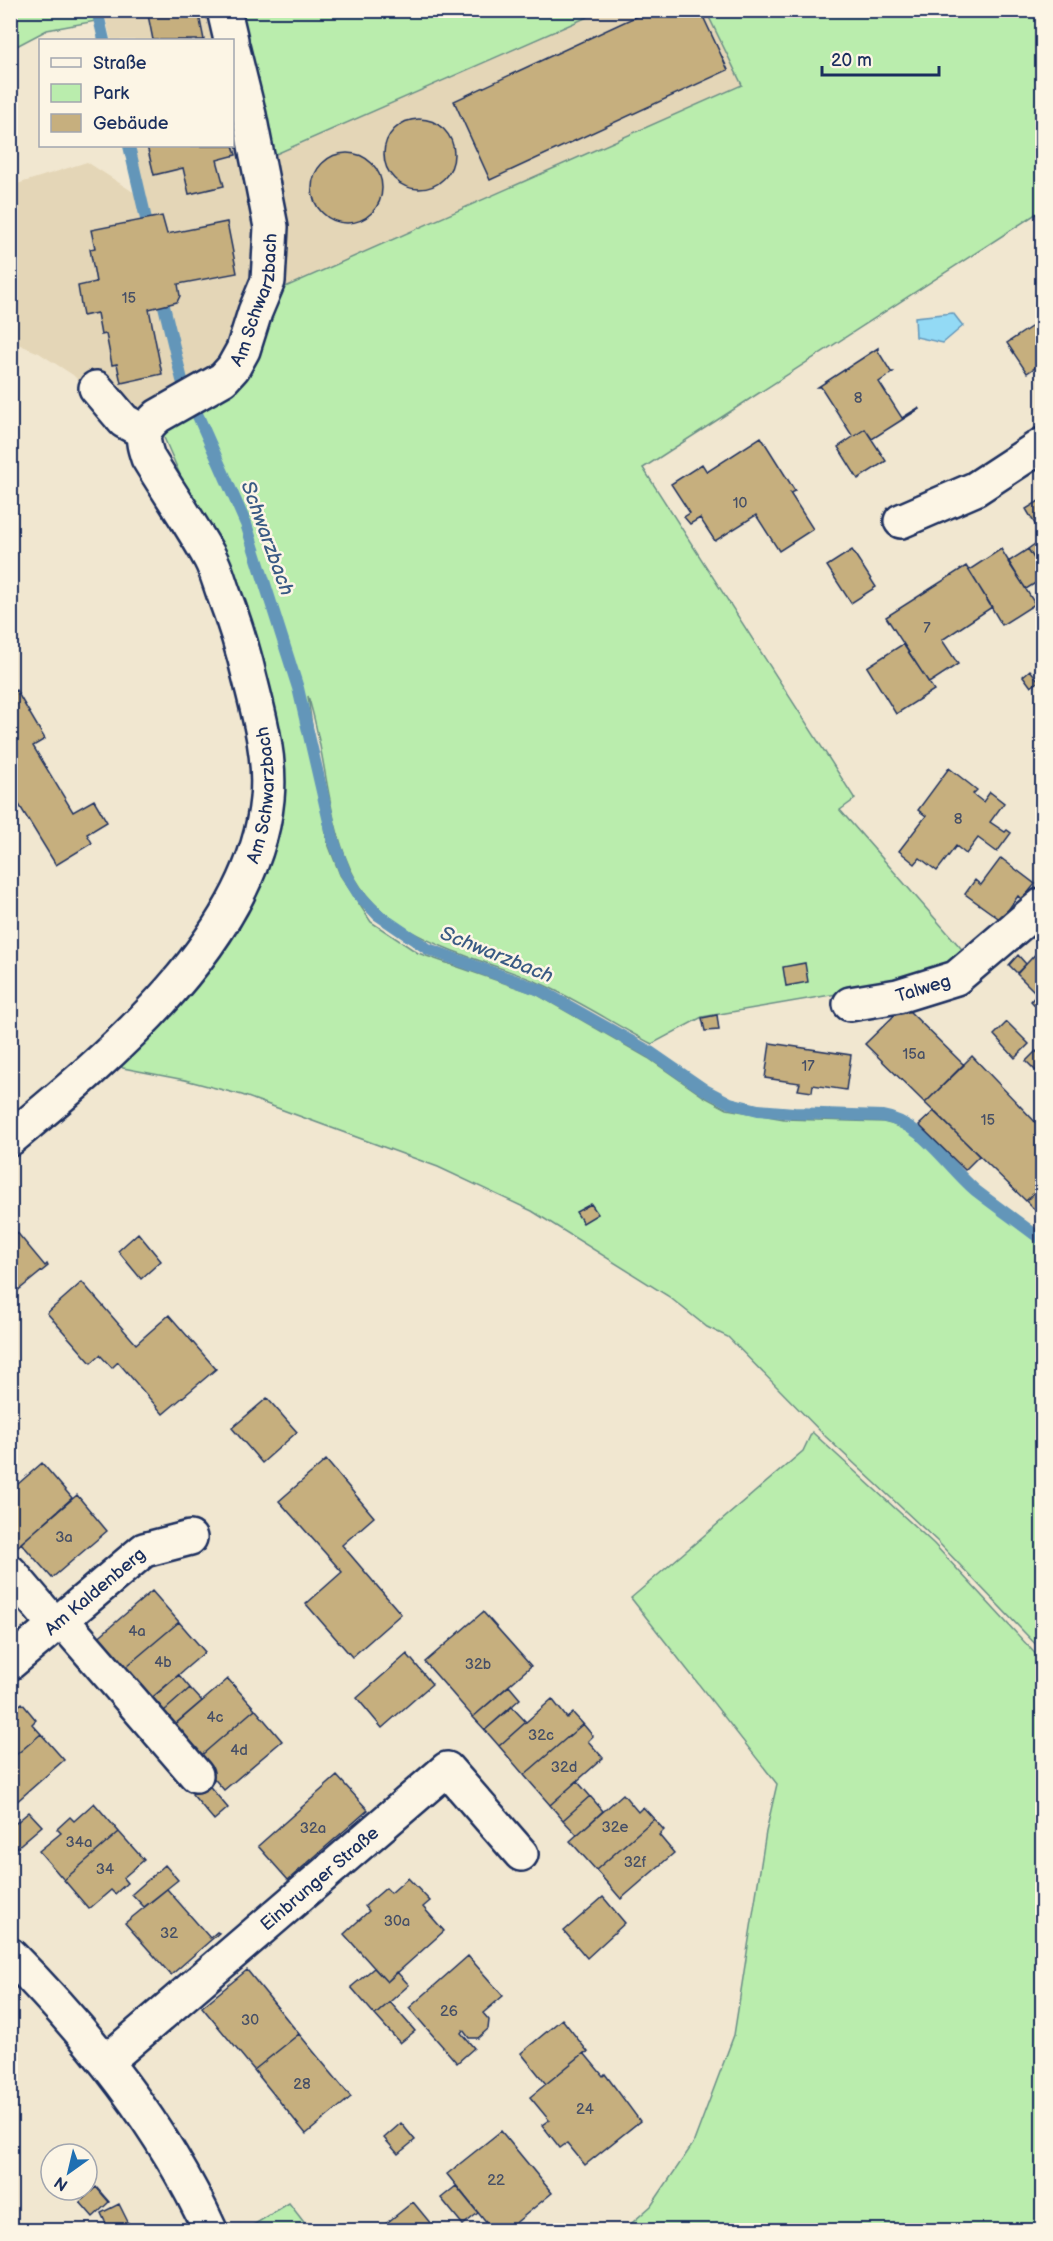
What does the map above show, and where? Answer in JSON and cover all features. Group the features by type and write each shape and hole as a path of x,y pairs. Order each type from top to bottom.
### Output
{"street":[{"path":"224,10 231,39"},
{"name":"Am Schwarzbach","path":"10,1139 85,1077 171,990 233,903 251,866 262,830 267,798 267,752 241,641 211,560 148,458 142,442 154,422 223,380 233,368 243,350 268,280 271,227 249,115 234,54"},
{"path":"96,388 124,421 154,422"},
{"path":"901,521 975,489 1042,445"},
{"name":"Talweg","path":"850,1004 898,996 956,978 1042,905"},
{"name":"Am Kaldenberg","path":"10,1663 144,1550 190,1538"},
{"path":"10,1572 59,1622 196,1775"},
{"name":"Einbrunger Straße","path":"107,2061 447,1769 521,1854"},
{"path":"10,1955 46,1991 107,2061 153,2128 194,2195 210,2230"}],"shaded area":[{"path":"104,11 219,11 226,39 111,39"},
{"path":"601,11 706,11 742,85 284,288 222,377 111,428 88,390 73,375 39,353 11,341 11,186 87,162 144,199 133,147 234,147 234,68 267,158"}],"green space":[{"path":"11,10 93,11 96,21 47,30 11,49"},
{"path":"231,10 601,11 267,158"},
{"path":"706,11 1042,11 1042,210 643,468 855,799 840,810 967,955 947,975 702,1017 652,1044 544,985 435,943 385,914 365,893 350,868 342,847 308,696 327,841 340,875 371,922 418,953 536,994 648,1058 703,1096 727,1109 784,1119 883,1122 897,1126 909,1132 931,1150 972,1191 1042,1244 1042,1651 937,1541 826,1437 728,1337 707,1327 668,1296 532,1211 438,1167 242,1095 185,1080 123,1068 111,1056 260,881 259,657 162,433 250,353 283,288 742,85"},
{"path":"812,1432 934,1544 1042,1661 1042,2230 624,2230 651,2206 693,2144 734,2035 766,1832 777,1784 631,1598 803,1451"},
{"path":"289,2203 310,2230 245,2230"}],"water":[{"path":"953,313 963,326 943,343 916,337 915,317"}],"building":[{"path":"147,10 198,10 204,39 153,39"},
{"path":"650,10 700,10 728,70 490,180 454,101"},
{"path":"426,119 439,125 448,134 452,140 454,154 452,168 444,179 433,187 412,189 394,179 386,168 384,147 394,129 405,121"},
{"path":"147,147 234,147 236,155 217,160 224,186 189,194 183,168 154,175"},
{"path":"354,153 367,159 376,168 380,174 382,188 380,202 372,213 361,221 340,223 322,213 314,202 312,181 322,163 333,155"},
{"path":"162,216 167,234 227,222 237,273 178,284 180,296 177,302 149,309 162,374 121,383 117,364 112,365 106,334 101,335 97,313 83,316 78,286 96,282 90,249 95,248 91,230"},
{"path":"1040,321 1042,325 1042,363 1027,373 1007,343"},
{"path":"878,348 893,372 879,382 902,418 919,409 872,439 865,429 853,437 821,387 818,387"},
{"path":"865,429 886,461 858,479 838,447"},
{"path":"761,437 795,491 790,493 813,529 779,551 756,515 715,541 700,518 690,524 684,517 690,513 671,484 702,464 707,472"},
{"path":"1042,499 1042,536 1026,509"},
{"path":"1042,539 1042,571 1028,549"},
{"path":"1001,549 1035,604 1002,625 969,570"},
{"path":"1028,549 1042,571 1042,579 1026,589 1008,562"},
{"path":"852,550 876,587 851,603 827,566"},
{"path":"966,566 992,607 942,640 958,664 929,683 886,617"},
{"path":"903,644 934,690 896,714 867,667"},
{"path":"1030,670 1039,681 1031,687 1023,676"},
{"path":"16,690 45,739 33,746 73,812 94,800 107,822 87,834 92,843 56,865 10,790 10,694"},
{"path":"949,768 977,790 973,794 983,802 990,792 1004,803 990,822 1005,832 1007,830 1011,833 997,852 978,838 966,854 956,846 937,871 920,858 915,864 899,851 926,816 918,810"},
{"path":"1001,858 1035,884 1022,900 1018,896 1001,920 965,894 975,880 981,885"},
{"path":"1042,947 1042,999 1017,974"},
{"path":"1018,955 1026,964 1017,973 1009,965"},
{"path":"805,963 808,982 786,986 783,967"},
{"path":"1037,994 1042,999 1042,1013 1031,1001"},
{"path":"904,1006 964,1065 925,1103 865,1044"},
{"path":"717,1015 719,1030 705,1031 702,1018"},
{"path":"1007,1022 1029,1044 1015,1058 994,1035"},
{"path":"770,1043 851,1055 846,1090 813,1085 812,1092 798,1090 800,1083 765,1078"},
{"path":"1036,1051 1042,1057 1042,1077 1026,1061"},
{"path":"972,1056 1042,1129 1042,1185 1026,1201 925,1103"},
{"path":"934,1111 979,1156 965,1170 919,1125"},
{"path":"1042,1185 1042,1217 1026,1201"},
{"path":"591,1204 598,1214 583,1223 576,1212"},
{"path":"10,1224 45,1266 47,1264 48,1266 10,1297"},
{"path":"138,1233 161,1261 141,1279 118,1251"},
{"path":"82,1282 136,1344 169,1315 216,1369 163,1414 118,1362 112,1368 100,1355 91,1363 47,1313"},
{"path":"267,1398 297,1432 262,1463 232,1428"},
{"path":"326,1460 374,1517 342,1545 401,1614 352,1657 306,1604 342,1572 279,1501"},
{"path":"42,1463 72,1498 17,1547 10,1540 10,1491"},
{"path":"77,1495 107,1531 52,1578 21,1543"},
{"path":"152,1591 179,1622 121,1671 95,1640"},
{"path":"483,1612 531,1666 473,1717 425,1662"},
{"path":"179,1622 205,1652 148,1701 121,1671"},
{"path":"407,1654 432,1684 382,1728 357,1698"},
{"path":"179,1675 190,1688 164,1711 152,1698"},
{"path":"228,1679 255,1709 197,1759 171,1728"},
{"path":"509,1686 520,1699 485,1730 473,1717"},
{"path":"190,1688 202,1701 175,1724 164,1711"},
{"path":"552,1699 567,1718 573,1713 583,1724 524,1775 499,1746"},
{"path":"22,1703 36,1720 32,1724 41,1734 10,1760 10,1713"},
{"path":"512,1707 526,1722 499,1746 485,1730"},
{"path":"255,1709 282,1741 224,1790 197,1759"},
{"path":"583,1724 593,1736 588,1741 603,1758 550,1805 524,1775"},
{"path":"41,1734 64,1760 14,1804 10,1800 10,1760"},
{"path":"337,1776 368,1810 288,1880 258,1846"},
{"path":"577,1781 590,1796 563,1820 550,1805"},
{"path":"206,1782 228,1808 214,1820 192,1794"},
{"path":"623,1794 638,1812 643,1807 654,1819 596,1870 570,1841"},
{"path":"590,1796 603,1811 577,1835 563,1820"},
{"path":"94,1803 119,1832 64,1880 39,1851 61,1833 57,1829 70,1817 74,1821"},
{"path":"29,1812 42,1826 15,1849 10,1844 10,1828"},
{"path":"654,1819 664,1830 659,1835 674,1853 621,1899 596,1870"},
{"path":"119,1832 144,1860 123,1878 127,1883 115,1894 111,1890 89,1909 64,1880"},
{"path":"165,1865 178,1880 144,1907 132,1894"},
{"path":"408,1878 430,1901 423,1907 444,1931 387,1982 344,1934 369,1911 365,1906 386,1888 391,1893"},
{"path":"167,1889 210,1938 217,1932 219,1933 171,1975 125,1923"},
{"path":"603,1897 625,1923 587,1958 564,1931"},
{"path":"468,1956 503,1996 483,2013 489,2020 488,2029 478,2038 469,2038 463,2030 461,2033 474,2048 457,2063 409,2008"},
{"path":"374,1968 387,1982 397,1972 409,1985 375,2015 351,1987"},
{"path":"247,1970 299,2034 254,2070 202,2007"},
{"path":"390,2002 415,2031 400,2043 375,2015"},
{"path":"562,2019 588,2052 546,2084 521,2053"},
{"path":"299,2034 351,2097 306,2134 254,2070"},
{"path":"584,2053 603,2076 605,2074 640,2121 585,2165 567,2143 560,2148 542,2125 549,2120 530,2097"},
{"path":"401,2123 415,2140 398,2154 384,2138"},
{"path":"501,2131 552,2193 507,2230 492,2230 447,2174"},
{"path":"456,2186 478,2213 463,2225 441,2198"},
{"path":"99,2190 109,2202 93,2217 80,2202 99,2202"},
{"path":"413,2202 436,2230 378,2230"},
{"path":"119,2204 129,2224 109,2230 101,2213"}],"waterway":[{"name":"Schwarzbach","path":"97,10 104,39"},
{"name":"Schwarzbach","path":"129,147 146,219"},
{"name":"Schwarzbach","path":"164,306 182,380 246,524 298,688 333,839 345,872 359,895 378,915 428,949 540,990 650,1052 705,1090 730,1103 758,1110 882,1116 896,1120 921,1135 975,1190 1042,1240"}]}
